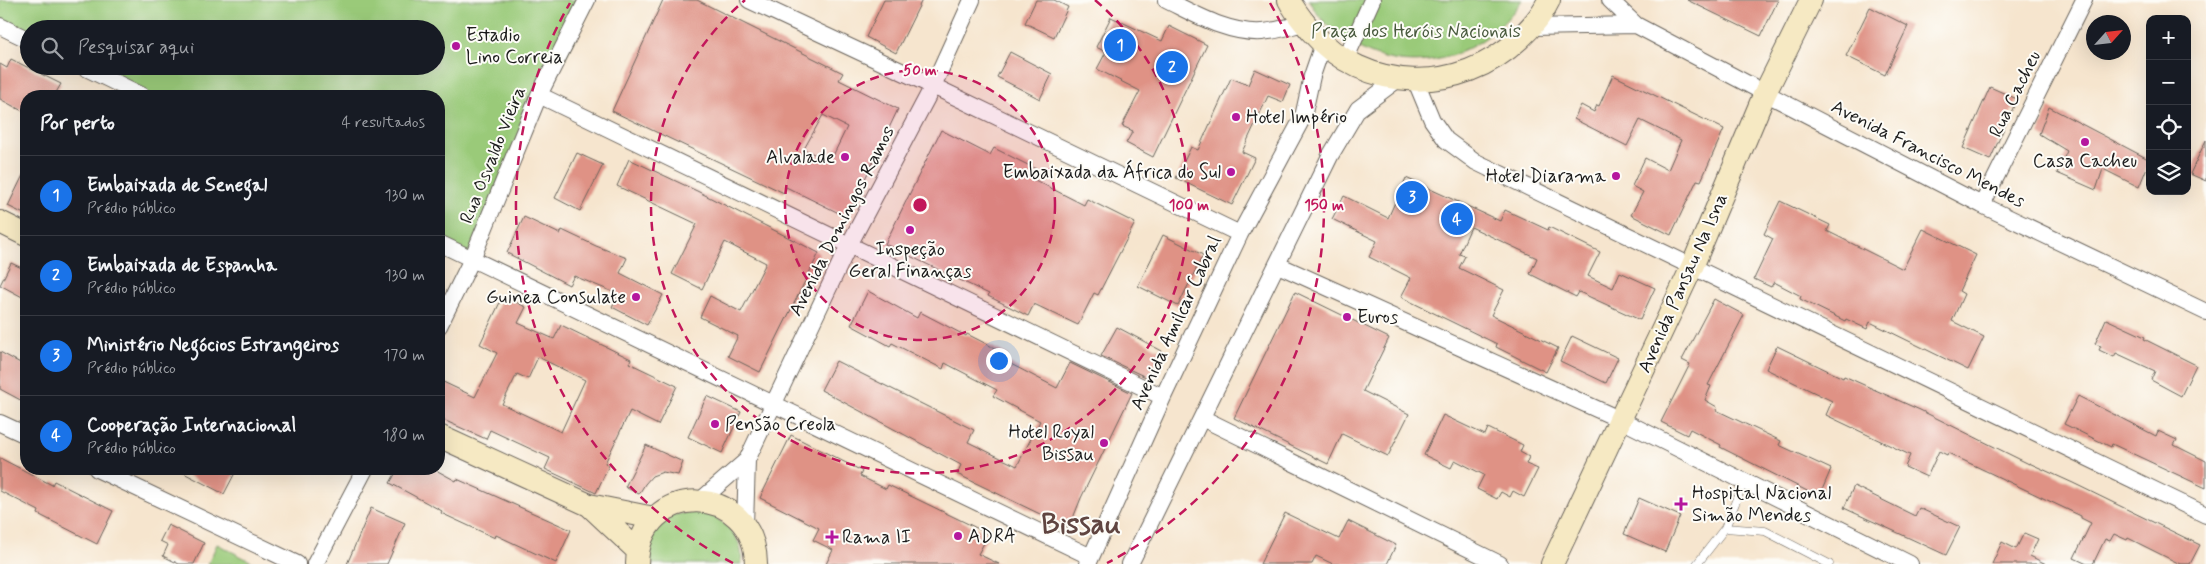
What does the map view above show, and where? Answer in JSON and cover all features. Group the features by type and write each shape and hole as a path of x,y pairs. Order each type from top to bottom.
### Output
{"street":[{"name":"Rua Osvaldo Vieira","path":"445,314 472,259 539,95 587,0"},
{"path":"749,0 1240,234"},
{"name":"Avenida Domingos Ramos","path":"701,500 747,460 849,245 932,86 972,0"},
{"path":"1166,0 1205,19 1240,30 1263,32 1304,22"},
{"path":"1290,0 1294,11 1322,44 1345,60 1370,72 1406,79 1435,79 1472,70 1504,53 1532,27 1546,1"},
{"path":"1345,60 1372,0"},
{"path":"1610,0 1636,25"},
{"name":"Avenida Pansau Na Isna","path":"1552,564 1692,267 1765,93 1811,0"},
{"name":"Rua Cacheu","path":"1982,205 2084,0"},
{"path":"1532,27 1636,25"},
{"name":"Avenida Francisco Mendes","path":"1636,25 1982,205 2206,312"},
{"path":"0,26 20,36"},
{"name":"Avenida Amilcar Cabral","path":"1090,560 1163,397 1240,234 1303,117 1312,76 1322,44"},
{"path":"100,75 130,90"},
{"path":"1130,564 1330,156 1358,110 1406,79"},
{"path":"1406,79 1446,140 1476,162 2206,515"},
{"path":"539,95 1163,397"},
{"path":"0,222 20,232"},
{"path":"445,246 1090,560"},
{"path":"1278,265 1621,420 1910,564"},
{"path":"1202,418 1500,564"},
{"path":"0,423 20,432"},
{"path":"445,439 589,505 654,518"},
{"name":"Avenida Domingos Ramos","path":"745,526 747,460"},
{"path":"110,475 298,564"},
{"path":"315,564 363,475"},
{"path":"638,558 645,530 654,518 668,508 684,502 701,500 715,503 732,512 745,526 752,538 756,564"},
{"path":"589,505 638,558"}],"lane":[{"path":"1697,564 1725,528 1744,480"},
{"path":"1725,528 1765,532 1829,564"}],"green space":[{"path":"0,0 593,0 470,255 445,243 445,90 133,90 102,75 445,75 445,20 20,20 20,35 0,25"},
{"name":"Praça dos Heróis Nacionais","path":"1309,0 1522,0 1505,21 1486,38 1465,50 1441,59 1417,62 1393,60 1368,52 1345,39 1324,22"},
{"path":"702,511 718,519 731,531 740,546 741,564 644,564 647,540 671,515"},
{"path":"217,544 256,564 208,564"}],"building":[{"path":"663,0 697,0 843,73 839,80 898,109 847,217 786,187 784,193 612,111","holes":["823,115 847,127 830,162 804,149"]},
{"path":"884,0 922,0 896,53 866,37"},
{"path":"1036,0 1054,0 1068,7 1054,37 1025,23"},
{"path":"1687,0 1778,0 1761,36"},
{"path":"1870,7 1908,26 1885,75 1846,56"},
{"path":"1111,17 1162,41 1169,26 1207,45 1153,157 1126,143 1133,131 1122,126 1140,91 1097,69 1106,52 1096,47"},
{"path":"1010,52 1052,74 1040,99 997,77"},
{"path":"11,59 20,64 20,75 43,75 61,84 58,90 20,90 20,110 0,99 0,64 7,68"},
{"path":"1255,69 1290,85 1283,102 1268,96 1242,152 1255,158 1232,205 1176,178 1191,147 1198,150 1231,78 1248,85"},
{"path":"1613,75 1724,129 1701,181 1697,180 1671,235 1631,215 1643,192 1632,186 1645,158 1668,170 1681,140 1640,120 1627,146 1574,119 1581,105 1594,112 1597,105 1599,106"},
{"path":"1990,87 2017,99 1990,160 1963,148"},
{"name":"Casa Cacheu","path":"2049,107 2146,158 2146,170 2139,187 2103,169 2096,190 2057,173 2067,151 2039,134"},
{"path":"941,130 990,155 994,148 1036,169 1031,178 1084,205 1087,199 1135,223 1098,295 1094,293 1078,325 1034,304 1028,316 988,296 989,294 885,244"},
{"path":"2206,140 2206,181 2191,174"},
{"path":"577,153 603,165 580,211 555,198"},
{"path":"629,159 819,253 760,372 728,356 738,336 700,317 710,296 741,312 766,263 725,242 702,289 672,274 697,224 617,186"},
{"path":"1406,178 1500,221 1505,210 1548,230 1549,227 1600,252 1588,276 1613,288 1620,272 1655,288 1640,320 1579,292 1576,297 1530,274 1537,258 1471,227 1459,254 1465,256 1459,268 1504,290 1491,315 1558,348 1546,372 1496,347 1497,344 1401,297 1411,278 1369,257 1377,241 1332,219 1344,196 1388,218"},
{"path":"20,181 20,212 8,206"},
{"path":"1780,201 1830,225 1827,231 1903,269 1923,229 1976,255 1959,291 1964,294 1952,321 1984,337 1968,370 1870,322 1867,329 1846,319 1845,321 1800,299 1801,296 1774,282 1771,287 1754,279 1773,239 1764,234"},
{"path":"524,217 560,234 562,230 627,258 620,273 663,295 647,325 612,307 618,294 574,276 569,285 507,253"},
{"path":"1163,235 1203,255 1178,306 1138,286"},
{"path":"11,263 20,267 20,296 0,285"},
{"path":"868,291 917,318 920,312 1008,355 1005,361 1057,388 1070,363 1132,393 1081,498 1069,528 957,474 961,465 821,390 836,361 974,430 968,442 1017,466 1040,421 993,396 997,390 945,363 943,369 892,343 890,346 851,325"},
{"path":"1295,292 1389,338 1363,391 1409,414 1388,456 1342,434 1328,464 1234,418"},
{"path":"503,296 526,307 518,323 554,339 561,325 631,359 629,363 677,386 658,425 630,411 605,463 609,465 596,493 545,469 550,458 490,430 486,439 445,421 445,383 475,397 497,353 480,344","holes":["538,357 585,380 561,432 502,404 517,374 528,379"]},
{"path":"1714,299 1744,315 1708,385 1711,386 1705,400 1717,407 1716,410 1781,441 1779,445 1831,469 1819,497 1720,447 1721,445 1690,429 1687,435 1661,422 1690,364 1682,360"},
{"path":"2106,319 2145,337 2144,339 2196,365 2181,396 2151,380 2155,371 2116,353 2114,357 2099,350 2101,346 2095,344"},
{"path":"1117,327 1162,351 1148,378 1101,356"},
{"path":"1572,336 1618,358 1606,383 1560,361"},
{"path":"1777,346 1843,378 1844,376 1920,410 2200,545 2190,564 2180,564 2128,538 2127,540 2114,534 2110,541 2105,539 2093,564 2087,564 2074,558 2091,523 2081,518 2081,516 1948,453 1947,455 1939,451 1927,477 1905,467 1910,455 1826,415 1832,401 1766,369"},
{"path":"0,352 20,363 20,400 0,389"},
{"name":"Pensão Creola","path":"707,396 741,412 722,453 688,437"},
{"path":"2078,396 2156,436 2158,431 2177,440 2174,445 2206,461 2206,488 2112,444 2111,447 2064,424"},
{"path":"1443,415 1485,435 1488,428 1523,445 1520,452 1529,457 1526,464 1538,469 1524,497 1513,491 1510,497 1501,492 1497,499 1477,489 1484,475 1455,460 1451,468 1424,455"},
{"path":"791,435 862,471 860,476 886,489 888,485 989,534 978,554 999,564 826,564 833,550 813,540 819,528 760,498"},
{"path":"646,445 683,462 678,475 663,472 652,476 639,494 625,487"},
{"path":"0,458 20,468 20,475 33,475 52,485 54,481 113,511 97,544 38,514 39,511 0,491"},
{"path":"188,475 234,475 224,494"},
{"path":"395,475 445,475 571,530 556,563 496,535 495,538 441,513 442,511 390,483"},
{"path":"1854,486 1915,516 1919,508 1960,527 1946,555 1844,508"},
{"path":"1639,498 1680,516 1665,552 1624,534"},
{"path":"371,508 405,523 387,564 347,564"},
{"path":"1285,513 1339,539 1348,521 1396,545 1387,564 1333,564 1316,556 1312,564 1260,564"},
{"path":"168,525 204,543 194,564 179,564 163,556 168,545 160,541"},
{"path":"2024,533 2038,539 2030,556 2046,564 1992,564 2002,542 2016,549"}],"place":[{"name":"Embaixada de Senegal","path":"1120,45"},
{"name":"Estadio Lino Correia","path":"456,46"},
{"name":"Embaixada de Espanha","path":"1172,67"},
{"name":"Hotel Império","path":"1236,117"},
{"name":"Casa Cacheu","path":"2085,142"},
{"name":"Alvalade","path":"845,157"},
{"name":"Embaixada da África do Sul","path":"1231,172"},
{"name":"Hotel Diarama","path":"1616,176"},
{"name":"Ministério Negócios Estrangeiros","path":"1412,197"},
{"name":"Cooperação Internacional","path":"1457,219"},
{"name":"Inspeção Geral Finanças","path":"910,230"},
{"name":"Guinea Consulate","path":"636,297"},
{"name":"Euros","path":"1347,317"},
{"name":"Pensão Creola","path":"715,424"},
{"name":"Hotel Royal Bissau","path":"1104,443"},
{"name":"Hospital Nacional Simão Mendes","path":"1681,504"},
{"name":"ADRA","path":"958,536"},
{"name":"Rama II","path":"832,537"}],"district":[{"name":"Bissau","path":"1081,525"}]}
